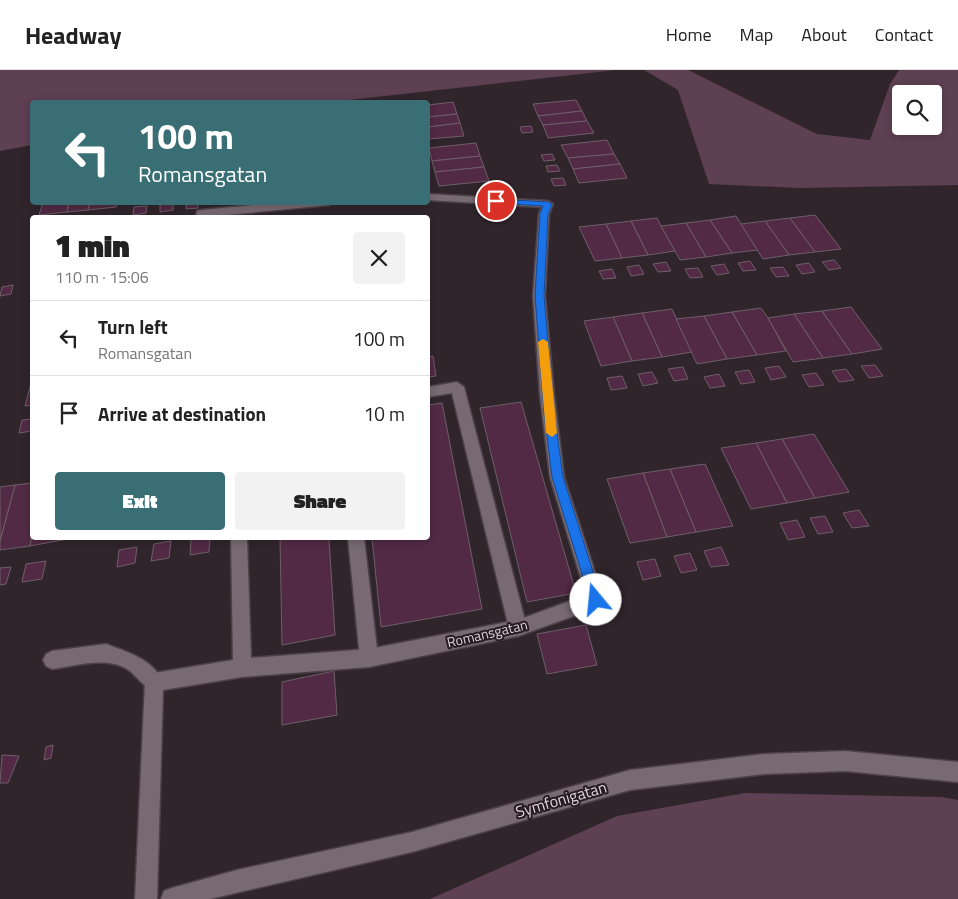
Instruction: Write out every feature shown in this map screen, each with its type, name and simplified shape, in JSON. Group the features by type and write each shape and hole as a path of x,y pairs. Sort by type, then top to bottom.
{"street":[{"name":"Romansgatan","path":"154,682 242,668 368,658 518,628 596,600 557,477 547,395 539,296 544,214 548,204 430,197"},
{"path":"201,215 201,212 291,205"},
{"path":"430,392 457,387 518,628"},
{"path":"239,540 242,668"},
{"path":"356,540 368,658"},
{"path":"52,660 106,653 134,662 154,682 146,899"},
{"name":"Symfonigatan","path":"172,899 237,882 412,842 630,780 765,764 844,761 958,772"}],"shaded area":[{"path":"0,70 616,70 349,100 30,100 30,145 0,151"},
{"path":"644,70 688,70 817,134 870,140 890,84 899,70 958,70 958,185 800,188 709,184 678,90"},
{"path":"745,793 941,797 958,800 958,899 430,899 617,816"}],"building":[{"path":"576,100 582,111 538,116 533,104"},
{"path":"453,102 457,114 430,117 430,105"},
{"path":"582,111 587,121 543,125 538,116"},
{"path":"457,114 460,123 430,127 430,117"},
{"path":"587,121 594,133 548,138 543,125"},
{"path":"460,123 464,136 430,139 430,127"},
{"path":"531,126 533,132 522,133 520,127"},
{"path":"607,140 614,154 568,158 561,145"},
{"path":"476,143 480,156 432,161 430,148"},
{"path":"552,154 555,160 544,161 541,155"},
{"path":"614,154 620,164 573,169 568,158"},
{"path":"480,156 484,167 435,172 432,161"},
{"path":"620,164 627,178 579,183 573,169"},
{"path":"557,165 560,171 548,172 546,166"},
{"path":"484,167 489,181 439,186 435,172"},
{"path":"563,178 566,185 554,186 551,179"},
{"path":"42,205 68,205 67,212 39,215"},
{"path":"68,205 89,205 88,210 67,212"},
{"path":"89,205 116,205 116,207 88,210"},
{"path":"160,205 173,205 173,210 160,212"},
{"path":"187,205 198,205 198,208 186,209"},
{"path":"147,206 146,213 133,215 134,207"},
{"path":"815,215 841,249 815,252 790,218"},
{"path":"736,216 758,250 732,253 710,220"},
{"path":"657,218 675,251 648,255 631,221"},
{"path":"790,218 815,252 789,255 765,221"},
{"path":"710,220 732,253 706,257 686,223"},
{"path":"631,221 648,255 622,258 606,224"},
{"path":"765,221 789,255 763,259 741,224"},
{"path":"686,223 706,257 680,260 661,226"},
{"path":"606,224 622,258 595,261 579,227"},
{"path":"834,260 841,268 829,270 822,262"},
{"path":"750,261 756,270 743,271 738,263"},
{"path":"666,262 671,271 658,272 653,264"},
{"path":"809,263 815,272 802,274 796,265"},
{"path":"724,264 729,273 717,275 711,266"},
{"path":"639,265 644,274 631,276 627,267"},
{"path":"783,267 789,276 776,277 770,268"},
{"path":"698,268 703,277 690,278 685,269"},
{"path":"612,269 616,278 603,279 599,271"},
{"path":"13,285 11,294 0,296 2,287"},
{"path":"851,307 882,349 852,354 822,311"},
{"path":"761,308 786,351 757,355 732,312"},
{"path":"672,309 692,352 662,357 642,313"},
{"path":"822,311 852,354 823,358 794,314"},
{"path":"732,312 757,355 727,359 704,316"},
{"path":"642,313 662,357 632,361 613,317"},
{"path":"794,314 823,358 793,362 768,318"},
{"path":"704,316 727,359 697,364 676,319"},
{"path":"613,317 632,361 601,366 584,321"},
{"path":"433,356 436,376 430,377 430,357"},
{"path":"875,365 883,376 869,378 861,366"},
{"path":"779,366 786,377 771,380 765,368"},
{"path":"683,367 688,379 674,381 668,369"},
{"path":"846,369 854,380 839,382 832,371"},
{"path":"749,370 755,382 741,384 735,372"},
{"path":"652,372 658,383 643,386 638,374"},
{"path":"816,373 824,385 809,387 802,375"},
{"path":"719,374 725,386 710,388 704,377"},
{"path":"622,376 627,388 611,390 607,378"},
{"path":"30,387 30,405 25,406"},
{"path":"521,402 576,593 527,602 480,408"},
{"path":"442,403 482,609 381,627 372,540 430,540 430,405"},
{"path":"30,419 30,431 19,433 22,420"},
{"path":"814,434 849,492 815,498 782,439"},
{"path":"782,439 815,498 787,503 756,443"},
{"path":"756,443 787,503 751,509 721,448"},
{"path":"705,464 733,526 696,532 670,469"},
{"path":"670,469 696,532 667,537 643,473"},
{"path":"643,473 667,537 630,543 607,479"},
{"path":"30,483 30,546 0,550 0,541 15,485"},
{"path":"15,485 0,541 0,487"},
{"path":"859,510 869,526 852,528 843,513"},
{"path":"825,516 833,532 818,534 810,518"},
{"path":"797,520 805,537 788,540 780,523"},
{"path":"31,540 62,540 30,546"},
{"path":"191,540 210,540 209,552 190,555"},
{"path":"280,540 329,540 335,635 282,645"},
{"path":"171,541 169,558 151,561 154,544"},
{"path":"137,547 135,563 117,567 119,550"},
{"path":"721,547 729,565 711,567 704,551"},
{"path":"690,553 697,570 681,573 674,556"},
{"path":"655,559 661,576 643,580 637,562"},
{"path":"46,561 42,579 22,582 26,564"},
{"path":"11,567 6,584 0,585 0,568"},
{"path":"586,625 597,665 547,674 537,634"},
{"path":"334,671 337,715 282,725 282,682"},
{"path":"53,745 51,758 44,760 46,747"},
{"path":"2,755 19,756 8,783 0,783"}],"slow traffic":[{"path":"543,342 552,433"}],"route":[{"path":"496,201 548,204 544,214 539,296 549,412 557,477 596,600"}]}
